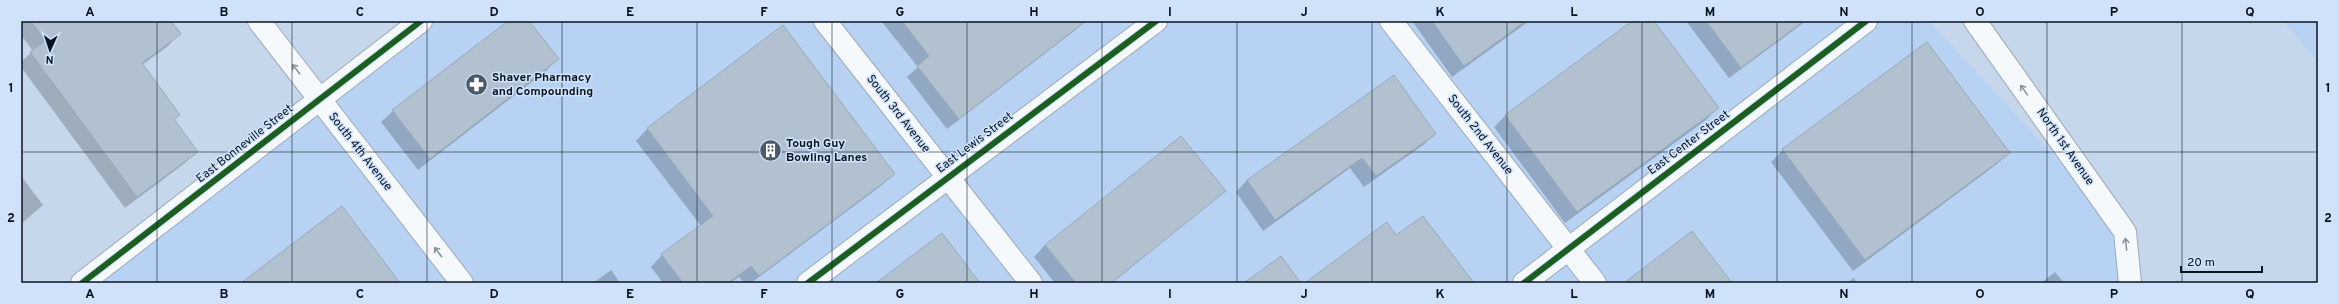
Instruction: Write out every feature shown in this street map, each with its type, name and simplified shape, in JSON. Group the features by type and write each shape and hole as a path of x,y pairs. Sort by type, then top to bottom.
{"street":[{"name":"South 4th Avenue","path":"259,21 462,283"},
{"name":"East Bonneville Street","path":"82,283 420,21"},
{"name":"South 3rd Avenue","path":"825,21 1031,283"},
{"name":"East Lewis Street","path":"808,283 1156,21"},
{"name":"South 2nd Avenue","path":"1391,21 1595,283"},
{"name":"East Center Street","path":"1524,283 1866,21"},
{"name":"North 1st Avenue","path":"1975,21 2125,232 2130,283"}],"shaded area":[{"path":"423,21 1929,21 2125,232 2130,283 82,283"},
{"path":"2283,21 2318,21 2318,63"}],"building":[{"path":"31,21 171,21 181,34 142,63 180,115 174,119 198,152 137,197 30,52 45,41"},
{"name":"Shaver Pharmacy and Compounding","path":"508,21 529,21 559,59 430,159 392,110"},
{"path":"902,21 1086,21 959,119 917,66 929,56"},
{"path":"1432,21 1526,21 1464,66"},
{"path":"1632,21 1654,21 1719,108 1577,212 1505,115"},
{"path":"1706,21 1804,21 1741,68"},
{"name":"Tough Guy Bowling Lanes","path":"783,25 895,174 759,276 751,266 728,283 683,283 661,254 713,216 647,128"},
{"path":"1927,42 2010,153 1865,260 1782,149"},
{"path":"1394,75 1436,134 1376,176 1362,158 1275,220 1247,180"},
{"path":"1181,136 1226,191 1111,283 1076,283 1045,245"},
{"path":"342,206 400,283 241,283"},
{"path":"1423,216 1474,283 1305,283 1387,222 1396,235"},
{"path":"1692,231 1732,283 1624,283"},
{"path":"942,233 980,283 876,283"},
{"path":"1281,256 1301,283 1244,283"}],"cycle path":[{"path":"82,283 421,21"},
{"path":"808,283 1156,21"},
{"path":"1524,283 1866,21"}],"place":[{"name":"Shaver Pharmacy and Compounding","path":"476,85"},
{"name":"Tough Guy Bowling Lanes","path":"771,151"}]}
